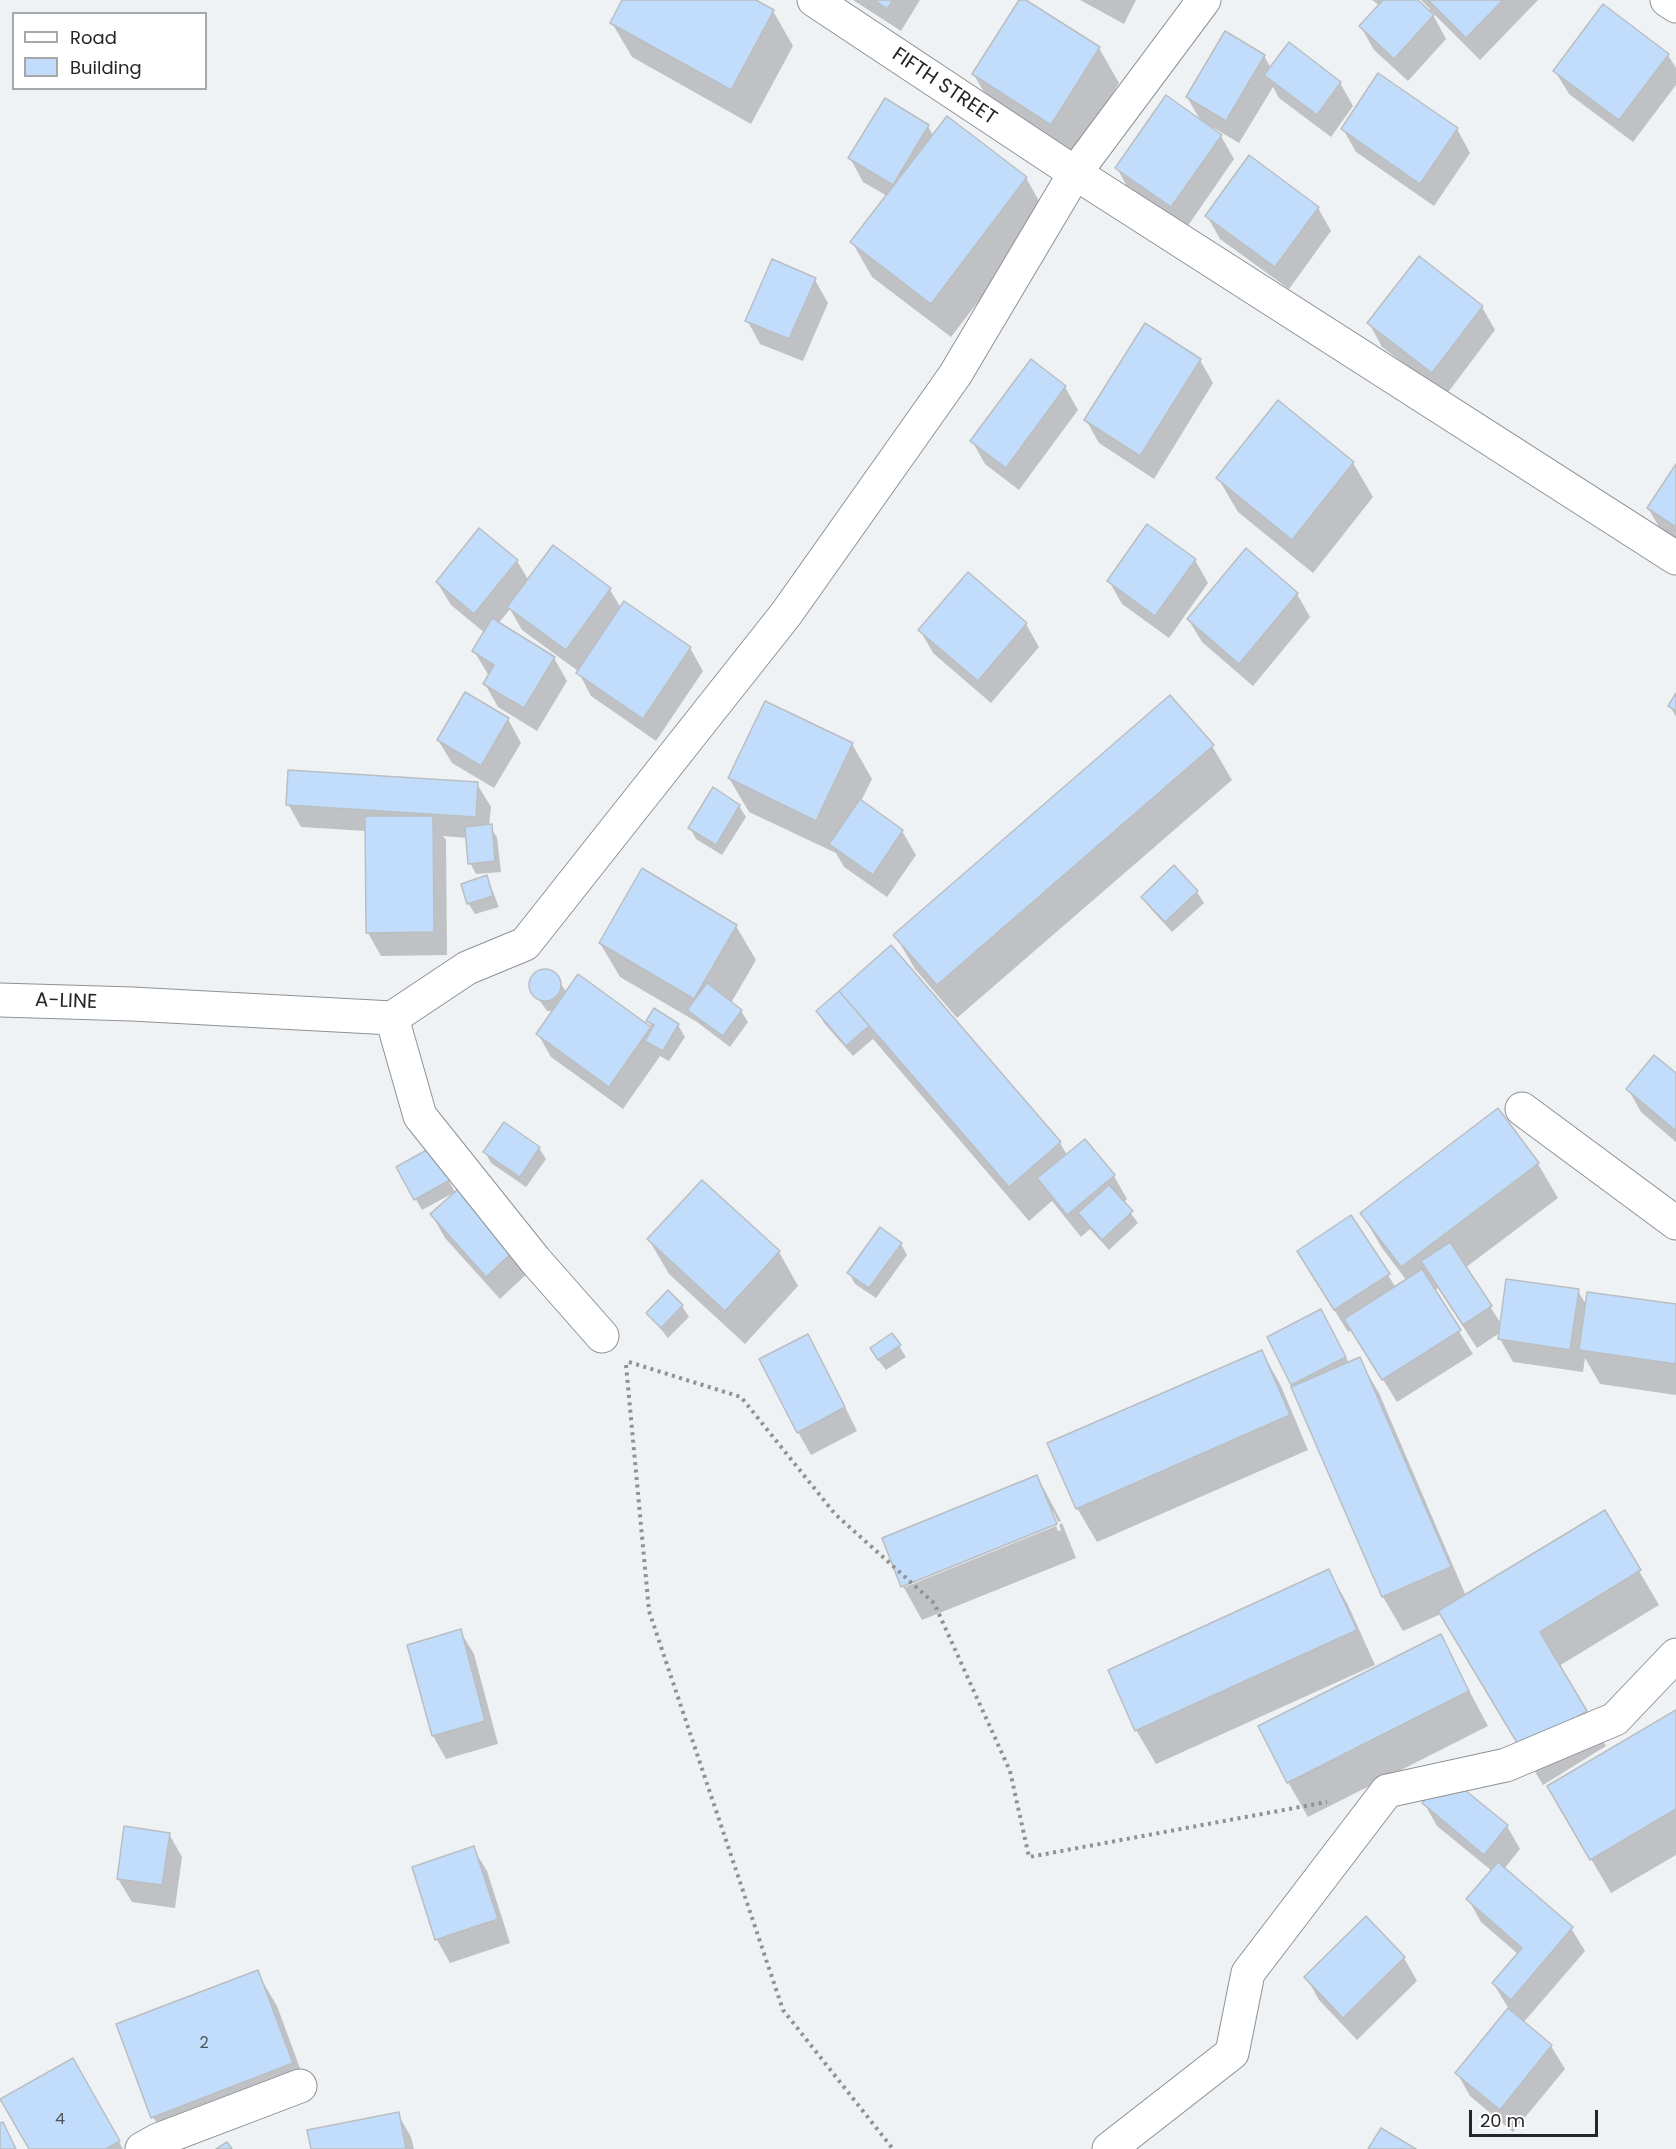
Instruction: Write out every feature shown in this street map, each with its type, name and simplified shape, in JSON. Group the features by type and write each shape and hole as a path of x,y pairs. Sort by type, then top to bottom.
{"street":[{"name":"FIFTH STREET","path":"814,0 1075,173 1676,558"},
{"path":"602,1336 535,1260 420,1116 392,1018 467,968 525,944 786,614 955,375 1075,173 1204,0"},
{"path":"1667,0 1676,6"},
{"name":"A-LINE","path":"0,1000 132,1004 392,1018"},
{"path":"1522,1109 1676,1223"},
{"path":"1109,2149 1232,2053 1248,1973 1387,1791 1506,1765 1615,1719 1676,1655"},
{"path":"142,2149 158,2140 300,2086"}],"path":[{"path":"893,2149 783,2010 649,1611 625,1361 741,1397 835,1514 934,1603 1010,1771 1029,1857 1329,1802"}],"building":[{"path":"622,0 756,0 774,10 731,90 610,23"},
{"path":"874,0 893,0 887,9"},
{"path":"1019,0 1026,0 1100,47 1051,125 972,74"},
{"path":"1383,0 1418,0 1434,15 1394,59 1359,26"},
{"path":"1428,0 1503,0 1466,38"},
{"path":"1603,4 1669,54 1619,120 1553,71"},
{"path":"1225,31 1265,55 1226,121 1186,97"},
{"path":"1289,42 1341,82 1317,115 1264,75"},
{"path":"1378,73 1458,128 1420,184 1341,129"},
{"path":"1166,95 1222,135 1171,207 1115,168"},
{"path":"885,98 929,125 893,185 848,158"},
{"path":"947,116 1027,177 931,304 850,242"},
{"path":"1249,155 1319,207 1275,267 1205,216"},
{"path":"1419,256 1483,306 1432,373 1367,323"},
{"path":"772,259 816,278 789,339 745,321"},
{"path":"1145,323 1201,359 1140,456 1084,420"},
{"path":"1031,359 1066,386 1006,468 970,441"},
{"path":"1278,400 1354,462 1292,540 1216,478"},
{"path":"1676,464 1676,527 1647,508"},
{"path":"1147,524 1196,559 1155,616 1107,581"},
{"path":"479,528 518,560 474,614 436,582"},
{"path":"553,545 611,588 566,650 507,607"},
{"path":"1246,548 1298,593 1239,664 1187,619"},
{"path":"968,572 1027,623 978,681 918,630"},
{"path":"624,601 691,647 643,719 576,673"},
{"path":"492,618 555,657 524,708 483,684 494,665 472,651"},
{"path":"465,692 509,718 481,766 437,740"},
{"path":"1676,693 1676,711 1668,706"},
{"path":"1170,695 1214,745 937,985 893,935"},
{"path":"765,701 853,743 816,821 728,778"},
{"path":"288,770 478,782 476,817 286,805"},
{"path":"713,787 740,805 716,845 688,828"},
{"path":"860,799 903,830 873,875 829,844"},
{"path":"365,816 433,816 434,932 366,933"},
{"path":"492,824 495,861 468,864 465,827"},
{"path":"1174,865 1198,891 1165,922 1141,897"},
{"path":"642,868 737,925 694,999 599,943"},
{"path":"487,875 493,896 467,904 461,884"},
{"path":"891,945 1061,1142 1009,1187 839,991"},
{"path":"545,969 556,974 561,985 556,996 545,1001 534,996 529,985 534,974"},
{"path":"578,974 651,1027 609,1087 536,1034"},
{"path":"707,983 742,1010 723,1036 687,1010"},
{"path":"839,991 869,1026 846,1046 816,1011"},
{"path":"654,1008 679,1024 663,1051 645,1041 654,1025 646,1021"},
{"path":"1654,1055 1676,1073 1676,1131 1626,1089"},
{"path":"1498,1108 1539,1163 1401,1267 1360,1213"},
{"path":"504,1122 540,1147 520,1177 483,1152"},
{"path":"1085,1139 1115,1175 1067,1215 1037,1178"},
{"path":"432,1147 450,1180 414,1200 396,1167"},
{"path":"702,1180 780,1251 725,1311 647,1239"},
{"path":"465,1183 520,1245 486,1277 430,1214"},
{"path":"1109,1185 1133,1211 1102,1240 1078,1213"},
{"path":"1351,1215 1390,1274 1334,1310 1297,1251"},
{"path":"880,1227 902,1243 869,1288 847,1273"},
{"path":"1450,1242 1492,1306 1463,1325 1421,1261"},
{"path":"1422,1269 1461,1330 1382,1380 1344,1319"},
{"path":"1506,1279 1579,1289 1570,1350 1498,1339"},
{"path":"668,1290 683,1305 661,1328 646,1313"},
{"path":"1587,1292 1676,1304 1676,1364 1579,1350"},
{"path":"1321,1309 1346,1357 1291,1385 1267,1337"},
{"path":"892,1333 901,1345 878,1360 870,1348"},
{"path":"808,1334 845,1407 797,1433 759,1359"},
{"path":"1262,1350 1290,1415 1076,1509 1047,1443"},
{"path":"1360,1357 1451,1567 1382,1597 1291,1387"},
{"path":"1037,1475 1057,1524 901,1587 882,1538"},
{"path":"1605,1510 1641,1570 1540,1632 1587,1711 1522,1751 1438,1611"},
{"path":"1329,1569 1357,1630 1135,1731 1108,1670"},
{"path":"461,1629 485,1721 432,1736 407,1645"},
{"path":"1441,1634 1469,1691 1287,1783 1258,1726"},
{"path":"1676,1710 1676,1809 1590,1860 1547,1786"},
{"path":"1445,1774 1508,1825 1484,1855 1422,1803"},
{"path":"124,1826 170,1833 162,1885 117,1879"},
{"path":"474,1846 498,1919 435,1940 412,1867"},
{"path":"1498,1862 1573,1927 1511,2000 1492,1983 1522,1948 1466,1899"},
{"path":"1366,1916 1405,1957 1343,2018 1304,1977"},
{"path":"258,1970 293,2063 151,2118 116,2024"},
{"path":"1508,2008 1552,2045 1500,2110 1455,2073"},
{"path":"73,2058 120,2141 106,2149 29,2149 0,2099"},
{"path":"399,2112 406,2149 311,2149 307,2130"},
{"path":"3,2122 16,2149 0,2149 0,2123"},
{"path":"1381,2128 1416,2149 1368,2149"},
{"path":"227,2142 232,2149 216,2149"}]}
